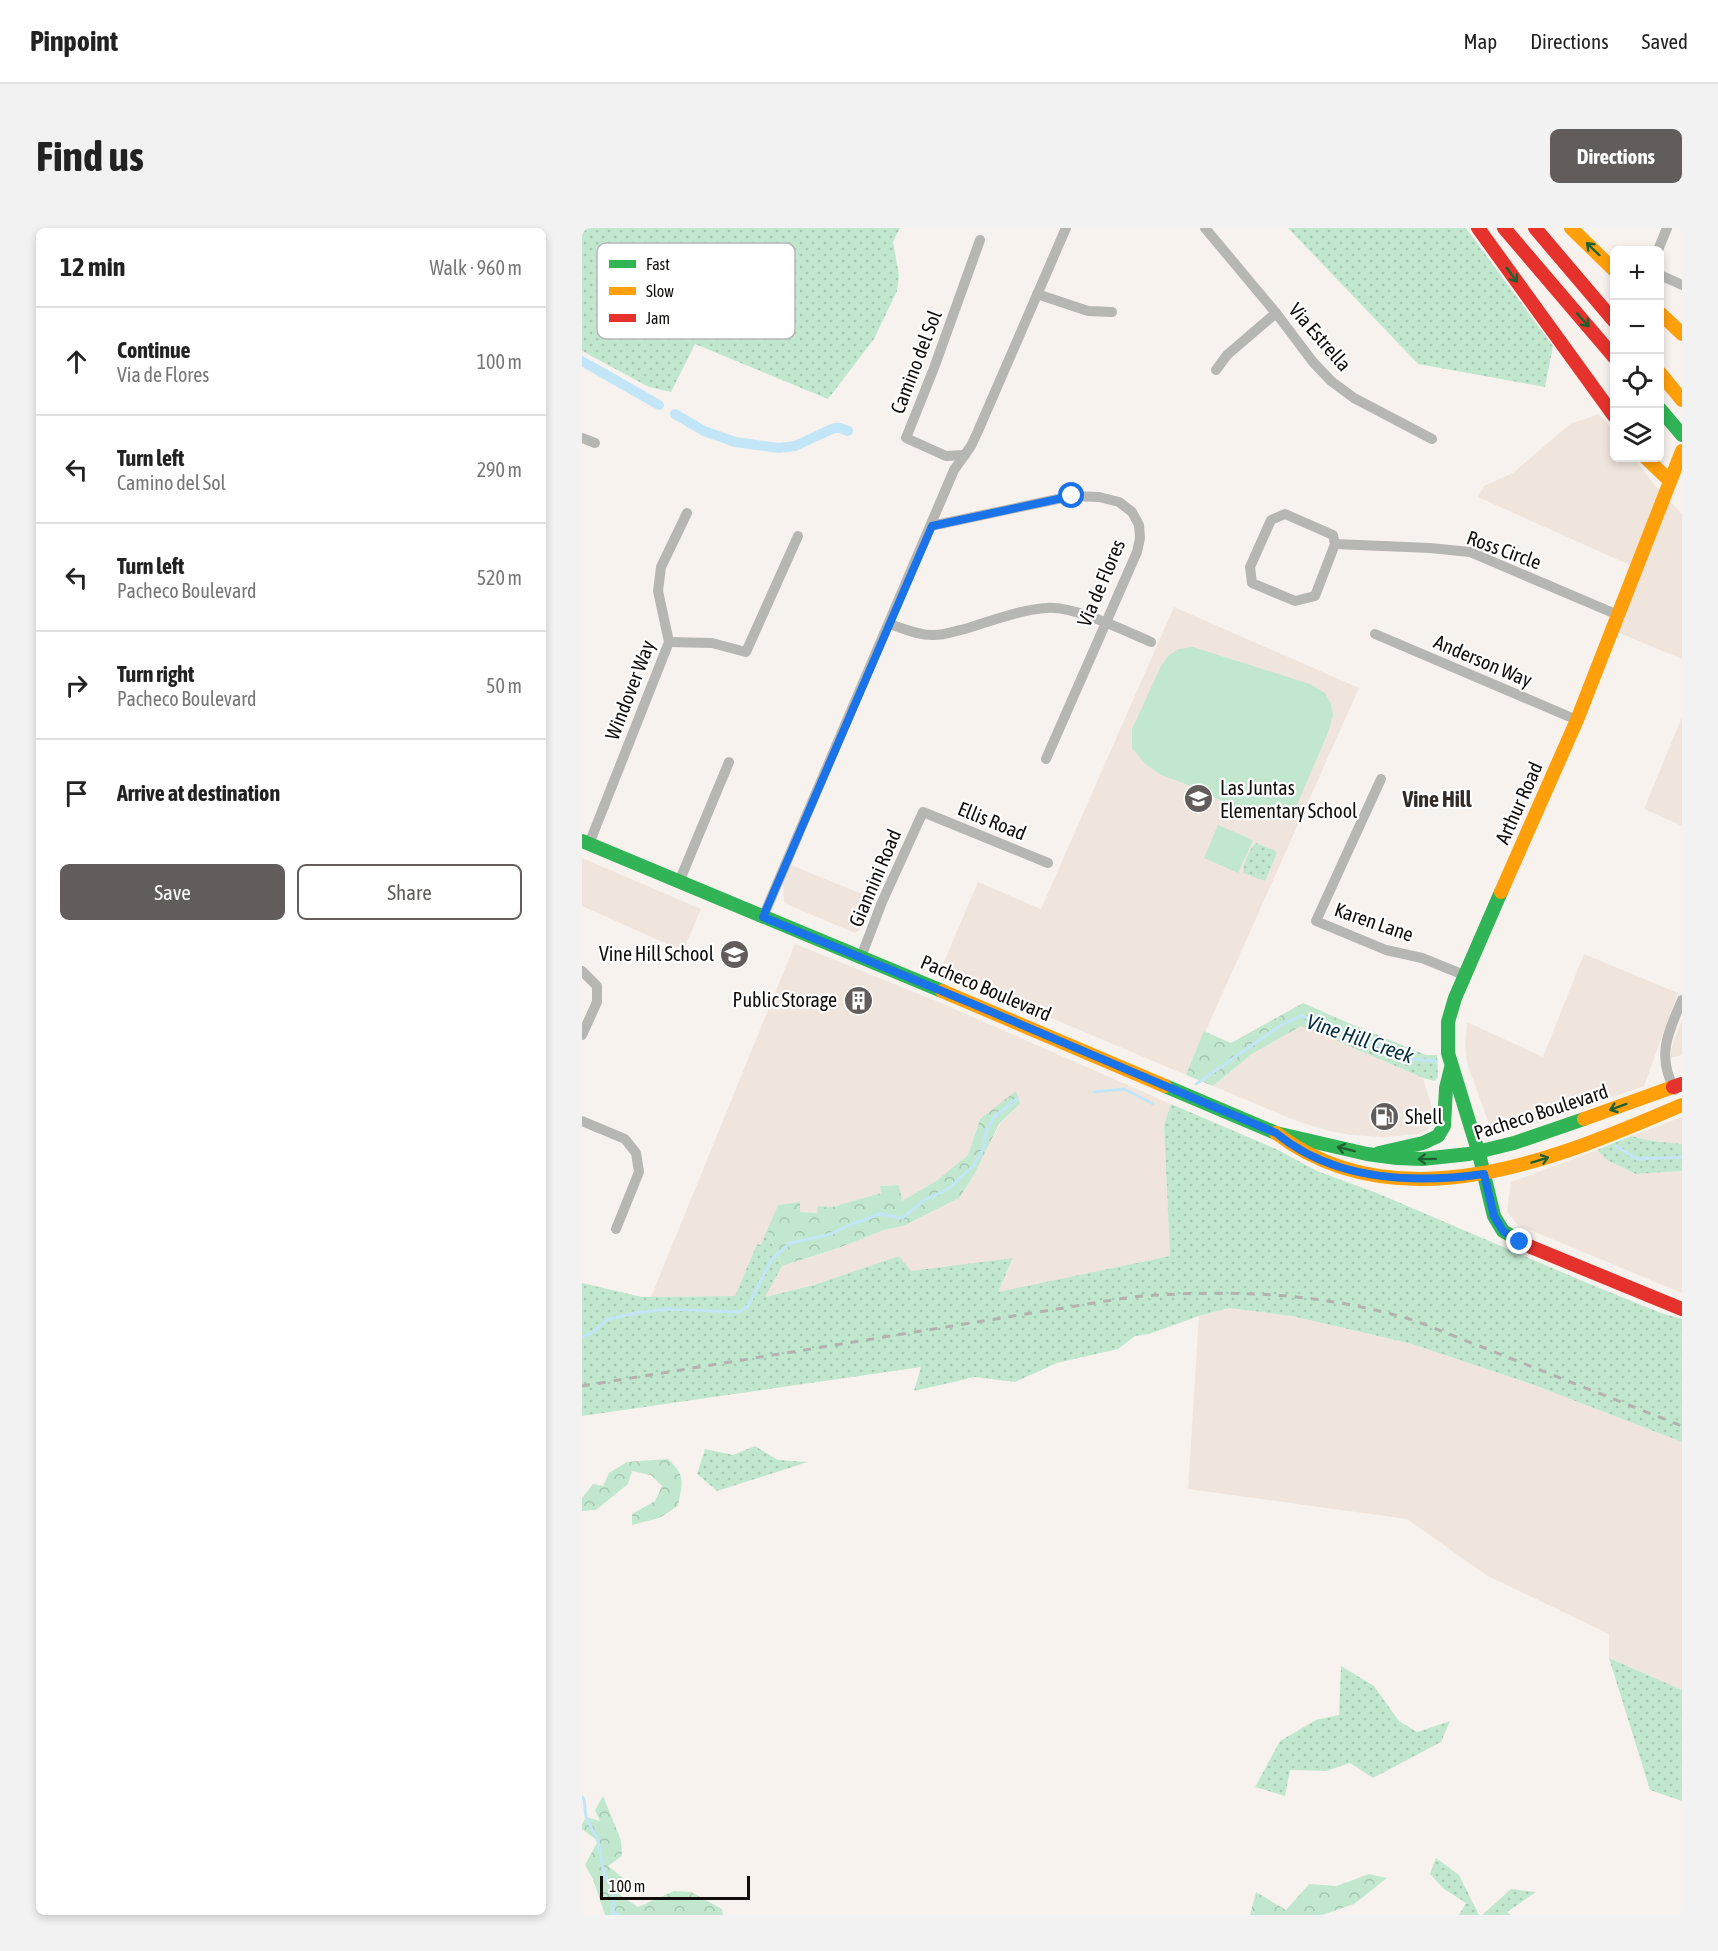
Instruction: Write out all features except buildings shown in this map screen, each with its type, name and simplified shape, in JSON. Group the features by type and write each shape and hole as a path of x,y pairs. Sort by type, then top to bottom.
{"main road":[{"path":"1478,228 1610,410"},
{"path":"1504,228 1611,354"},
{"path":"1535,228 1610,316"},
{"path":"1571,228 1610,266"},
{"path":"1664,318 1682,334"},
{"path":"1664,380 1682,400"},
{"path":"1664,415 1682,435"},
{"name":"Arthur Road","path":"1484,1174 1451,1068 1447,1045 1448,1022 1464,975 1576,720 1682,451"},
{"path":"1650,462 1670,481"},
{"name":"Pacheco Boulevard","path":"585,843 1276,1133 1299,1136 1354,1151 1394,1158 1426,1159 1479,1154 1561,1128 1678,1086"},
{"path":"1375,1154 1393,1148 1423,1143 1438,1136 1444,1126 1446,1088 1451,1068"},
{"name":"Pacheco Boulevard","path":"1276,1133 1292,1147 1320,1160 1357,1172 1397,1178 1462,1178 1509,1170 1581,1147 1682,1103"},
{"path":"1484,1174 1494,1216 1505,1232 1520,1242 1682,1309"}],"street":[{"path":"763,917 954,470 978,431 1066,228"},
{"name":"Via Estrella","path":"1205,228 1276,313 1313,362 1331,381 1354,398 1432,439"},
{"path":"1660,246 1667,228"},
{"name":"Camino del Sol","path":"965,455 946,456 906,438 980,240"},
{"path":"1664,277 1682,285"},
{"path":"1037,294 1088,311 1112,312"},
{"path":"1216,370 1227,355 1276,313"},
{"path":"582,438 595,443"},
{"name":"Via de Flores","path":"932,526 1072,496 1119,502 1131,512 1139,525 1140,538 1137,552 1046,759"},
{"name":"Windover Way","path":"585,843 669,642 658,591 661,567 687,513"},
{"path":"1285,514 1333,535 1335,544 1315,596 1295,601 1252,583 1250,567 1271,520 1285,514"},
{"path":"669,642 712,643 746,652 798,536"},
{"name":"Ross Circle","path":"1335,544 1470,552 1618,615"},
{"path":"889,624 933,636 1028,611 1048,608 1062,609 1105,622 1151,642"},
{"name":"Anderson Way","path":"1375,634 1576,720"},
{"path":"679,882 729,762"},
{"name":"Karen Lane","path":"1381,779 1316,921 1386,950 1422,958 1464,975"},
{"name":"Ellis Road","path":"923,812 1048,863"},
{"name":"Giannini Road","path":"861,957 882,902 923,812"},
{"path":"582,971 597,986 597,1002 582,1035"},
{"path":"1682,1000 1664,1047 1665,1060 1678,1086 1682,1103"},
{"path":"582,1121 626,1139 636,1153 639,1172 616,1229"}],"shaded area":[{"path":"1599,414 1610,426 1610,462 1637,462 1682,514 1682,659 1612,630 1636,568 1478,497 1484,486 1513,473 1570,424"},
{"name":"Las Juntas Elementary School","path":"1174,607 1359,688 1186,1075 940,971 978,882 1041,909"},
{"path":"1682,717 1682,826 1644,809"},
{"path":"582,858 701,909 683,951 582,906"},
{"path":"786,863 872,898 860,930 855,933 784,903 782,872"},
{"path":"795,944 934,1000 1171,1104 1164,1125 1170,1256 997,1293 1013,1259 814,1285 764,1297 782,1266 884,1230 903,1226 959,1198 974,1175 1000,1124 1020,1104 980,1119 968,1155 936,1181 901,1202 899,1185 894,1185 880,1186 882,1193 832,1207 818,1206 818,1213 800,1212 800,1202 778,1205 761,1246 757,1245 735,1296 651,1297"},
{"path":"1584,954 1678,993 1644,1086 1551,1119 1500,1134 1492,1132 1467,1063 1465,1045 1467,1022 1543,1057"},
{"path":"1682,1020 1682,1055 1670,1058 1673,1042"},
{"path":"1301,1025 1423,1078 1433,1111 1430,1127 1419,1134 1385,1137 1329,1131 1294,1120 1213,1086 1252,1054"},
{"path":"1682,1117 1682,1144 1631,1136"},
{"path":"1597,1150 1607,1160 1636,1174 1682,1171 1682,1293 1518,1225 1507,1212 1511,1182"},
{"path":"1229,1308 1292,1316 1412,1344 1534,1385 1682,1442 1682,1690 1609,1658 1609,1634 1486,1575 1407,1519 1188,1489 1199,1316"}],"green space":[{"path":"582,228 900,228 893,242 899,275 897,291 874,339 828,399 695,344 671,392 649,387 582,351"},
{"path":"1288,228 1466,228 1553,346 1545,387 1418,364"},
{"path":"1193,647 1310,684 1325,693 1331,704 1333,715 1329,730 1297,805 1286,817 1277,820 1261,819 1161,775 1145,764 1132,748 1132,729 1161,666 1169,655 1179,649"},
{"path":"1218,825 1253,840 1238,873 1204,858"},
{"path":"1256,843 1277,853 1265,881 1243,873 1247,857"},
{"path":"1303,1003 1344,1021 1342,1043 1301,1026 1252,1054 1213,1086 1186,1075 1204,1031 1231,1043"},
{"path":"1344,1021 1426,1055 1437,1055 1438,1077 1435,1081 1423,1078 1342,1043"},
{"path":"1016,1091 1020,1104 999,1124 974,1175 959,1198 903,1226 884,1230 782,1266 767,1230 778,1205 800,1202 800,1212 817,1213 818,1206 832,1207 881,1193 880,1186 899,1185 902,1201 936,1181 968,1155 980,1119"},
{"path":"1171,1104 1276,1149 1317,1171 1377,1193 1661,1313 1682,1319 1682,1442 1534,1385 1412,1344 1292,1316 1229,1308 1149,1334 1135,1336 1118,1349 1057,1363 1015,1382 975,1377 914,1391 921,1367 582,1416 582,1283 642,1297 735,1296 757,1244 761,1245 767,1230 782,1266 765,1297 814,1285 899,1256 911,1271 1013,1258 998,1292 1170,1256 1164,1125"},
{"path":"1631,1136 1682,1144 1682,1171 1636,1174 1607,1160 1597,1150"},
{"path":"755,1446 778,1460 808,1462 717,1491 697,1474 705,1449 733,1455"},
{"path":"668,1459 681,1476 681,1491 678,1506 659,1518 632,1525 632,1514 655,1501 662,1486 651,1475 632,1471 628,1484 596,1510 582,1511 582,1498 593,1484 603,1486 609,1473 627,1462"},
{"path":"1609,1658 1682,1690 1682,1801 1650,1790"},
{"path":"1341,1666 1374,1686 1399,1721 1417,1732 1450,1721 1441,1742 1373,1778 1350,1763 1326,1771 1290,1770 1285,1796 1255,1787 1280,1741 1316,1720 1339,1715"},
{"path":"603,1796 621,1840 622,1856 608,1866 623,1878 614,1891 638,1907 674,1891 691,1892 722,1909 723,1915 605,1915 593,1879 585,1865 598,1841 582,1829 586,1817 600,1821 595,1810"},
{"path":"1436,1858 1459,1875 1479,1915 1459,1915 1466,1903 1444,1889 1430,1874"},
{"path":"1369,1874 1387,1878 1354,1904 1322,1915 1250,1915 1256,1892 1286,1910 1309,1884 1337,1886"},
{"path":"1511,1889 1536,1892 1507,1912 1511,1915 1482,1915"}],"waterway":[{"path":"582,361 659,405"},
{"path":"675,414 704,431 735,442 779,448 795,446 834,428 848,431"},
{"name":"Vine Hill Creek","path":"1196,1084 1281,1025 1301,1016 1323,1022 1410,1059 1436,1061"},
{"name":"Vine Hill Creek","path":"1094,1092 1124,1089 1153,1104"},
{"path":"582,1337 595,1331 606,1320 635,1313 668,1309 739,1312 748,1306 771,1260 790,1243 828,1235 880,1214 902,1218 925,1200 948,1189 974,1165 984,1148 986,1131 994,1117 1017,1099"},
{"name":"Vine Hill Creek","path":"1616,1146 1637,1159 1682,1157"},
{"name":"Vine Hill Creek","path":"582,1797 586,1817 598,1841 604,1874 613,1890 613,1914 618,1915"}],"railway":[{"path":"582,1386 1131,1297 1240,1293 1345,1304 1416,1321 1682,1426"}],"traffic: fast":[{"path":"1664,414 1682,435"},
{"path":"582,841 942,991"},
{"path":"1501,892 1455,998 1448,1022 1448,1053 1479,1154 1494,1216 1503,1231 1531,1247"},
{"path":"1379,1153 1423,1143 1438,1136 1444,1126 1446,1088 1451,1068"},
{"path":"1165,1086 1276,1133 1367,1154 1397,1158 1422,1159 1469,1154 1514,1143 1584,1119"}],"traffic: slow":[{"path":"1571,228 1610,266"},
{"path":"1664,317 1682,334"},
{"path":"1664,378 1682,400"},
{"path":"1501,892 1577,720 1682,451"},
{"path":"1650,462 1670,481"},
{"path":"942,991 1165,1086"},
{"path":"1584,1119 1673,1087"},
{"path":"1276,1133 1323,1161 1374,1175 1426,1179 1479,1174 1532,1162 1584,1145 1682,1105"}],"traffic: jam":[{"path":"1478,228 1610,410"},
{"path":"1504,228 1611,354"},
{"path":"1535,228 1610,316"},
{"path":"1673,1087 1682,1084"},
{"path":"1531,1247 1682,1309"}],"place":[{"name":"Las Juntas Elementary School","path":"1199,799"},
{"name":"Vine Hill School","path":"735,954"},
{"name":"Public Storage","path":"858,1000"},
{"name":"Shell","path":"1384,1117"}],"district":[{"name":"Vine Hill","path":"1437,799"}],"route":[{"path":"1072,496 932,526 763,917 1276,1133 1292,1147 1329,1164 1357,1172 1397,1178 1462,1178 1484,1174 1494,1216 1503,1231 1520,1242"}]}
